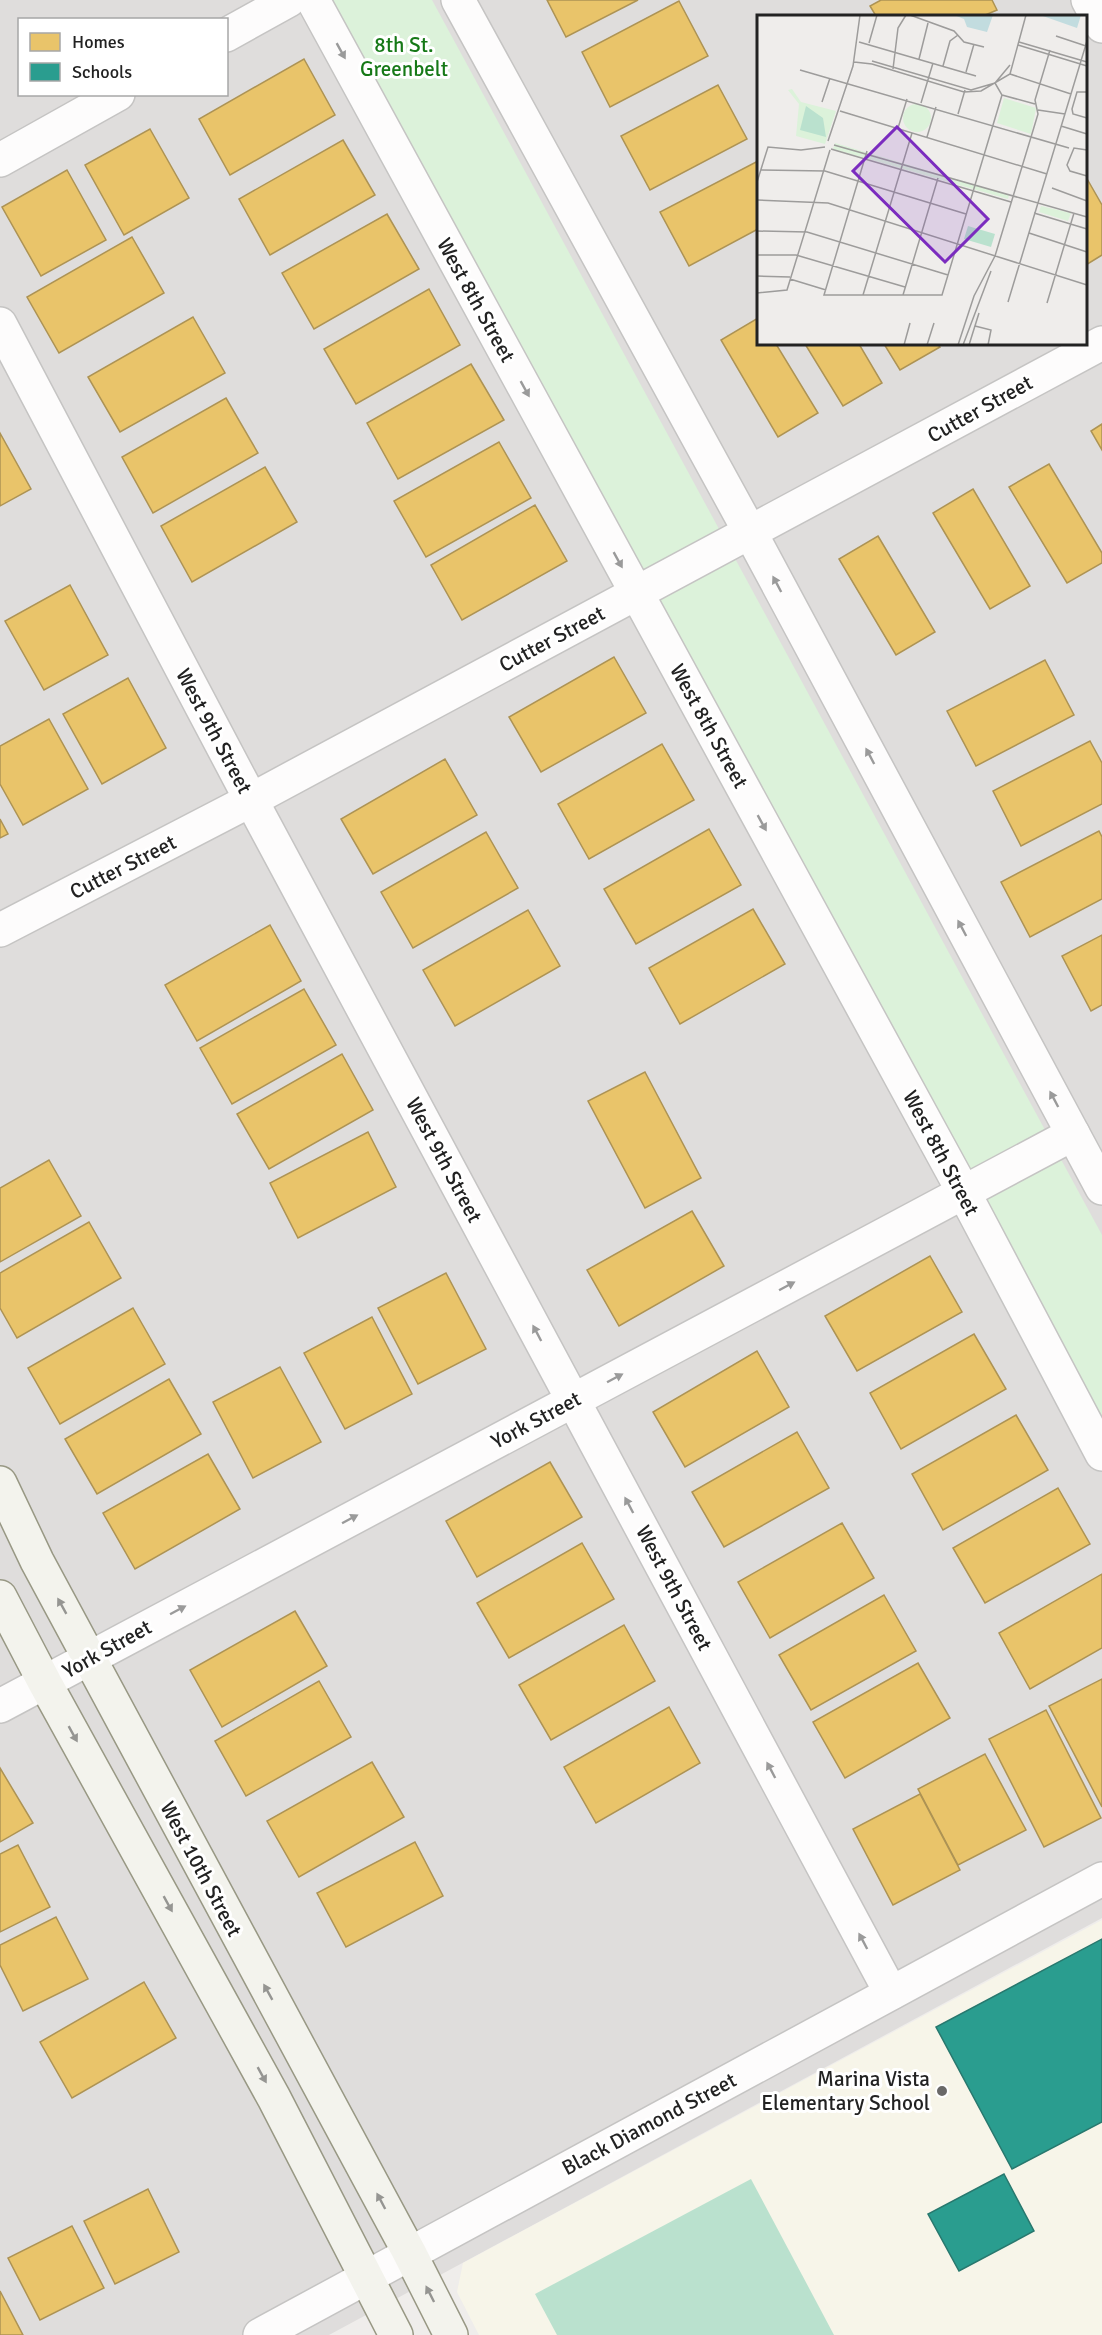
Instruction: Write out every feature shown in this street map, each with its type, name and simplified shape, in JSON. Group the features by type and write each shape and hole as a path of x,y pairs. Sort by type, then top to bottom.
{"main road":[{"name":"West 10th Street","path":"0,1483 37,1561 409,2252 451,2335"},
{"path":"0,1597 274,2098 396,2335"}],"street":[{"path":"228,34 290,0"},
{"name":"West 8th Street","path":"313,0 963,1191 1102,1454"},
{"path":"458,0 751,534 1102,1188"},
{"path":"1088,0 1102,26"},
{"path":"0,160 114,96"},
{"name":"West 9th Street","path":"0,324 251,800 891,1993"},
{"name":"Cutter Street","path":"0,930 251,800 751,534 1102,342"},
{"name":"York Street","path":"0,1706 1072,1134"},
{"name":"Black Diamond Street","path":"260,2335 366,2275 1102,1879"}],"shaded area":[{"path":"0,0 1102,0 1102,1918 329,2335 0,2335"},
{"name":"Marina Vista Elementary School","path":"1102,1920 1102,2335 479,2335 457,2292 463,2263"}],"green space":[{"name":"8th St. Greenbelt","path":"313,0 432,0 1102,1235 1102,1432"},
{"path":"751,2179 834,2335 557,2335 535,2294"}],"building: Homes":[{"path":"547,0 638,0 566,37"},
{"path":"881,0 992,0 997,10 985,15 875,15 870,6"},
{"path":"679,1 708,56 610,107 582,52"},
{"path":"304,59 335,115 230,175 199,119"},
{"path":"718,85 747,139 650,190 621,136"},
{"path":"150,129 189,198 124,235 85,165"},
{"path":"343,140 375,195 270,255 239,199"},
{"path":"757,162 757,230 689,266 660,212"},
{"path":"67,170 106,240 41,276 2,207"},
{"path":"1087,179 1102,205 1102,255 1087,264"},
{"path":"387,214 419,269 314,329 282,273"},
{"path":"132,237 164,293 59,353 27,297"},
{"path":"429,289 460,345 356,404 324,349"},
{"path":"193,317 225,373 120,432 88,377"},
{"path":"757,319 757,345 777,345 818,413 778,437 721,340"},
{"path":"806,345 860,345 882,383 843,406"},
{"path":"885,345 938,345 940,347 900,370"},
{"path":"471,364 504,420 398,479 367,423"},
{"path":"226,398 258,453 153,513 122,457"},
{"path":"1102,424 1102,450 1091,431"},
{"path":"0,433 31,489 0,506"},
{"path":"499,442 531,498 426,557 394,501"},
{"path":"1049,464 1102,553 1102,563 1067,583 1009,487"},
{"path":"265,467 297,522 192,582 161,526"},
{"path":"973,489 1030,586 990,609 933,513"},
{"path":"535,505 567,561 462,620 431,565"},
{"path":"878,536 935,632 896,655 839,559"},
{"path":"70,585 108,655 44,690 5,621"},
{"path":"614,657 646,713 541,772 509,717"},
{"path":"1045,660 1074,715 976,766 947,711"},
{"path":"128,678 166,748 102,784 63,714"},
{"path":"49,719 88,789 23,825 0,784 0,746"},
{"path":"1090,741 1102,763 1102,804 1021,846 993,791"},
{"path":"662,744 694,800 589,859 558,804"},
{"path":"445,759 477,815 373,874 341,819"},
{"path":"0,819 8,834 0,838"},
{"path":"709,829 741,885 636,944 604,889"},
{"path":"1099,831 1102,837 1102,899 1030,937 1001,882"},
{"path":"486,832 518,888 413,948 381,892"},
{"path":"753,909 785,964 680,1024 649,968"},
{"path":"528,910 560,966 455,1026 423,970"},
{"path":"270,925 301,981 197,1041 165,985"},
{"path":"1102,935 1102,1005 1091,1011 1062,956"},
{"path":"304,989 336,1045 232,1104 200,1048"},
{"path":"342,1054 373,1110 269,1169 237,1114"},
{"path":"645,1072 701,1178 645,1208 588,1101"},
{"path":"368,1132 396,1187 298,1238 270,1183"},
{"path":"49,1160 81,1216 0,1262 0,1188"},
{"path":"692,1211 724,1266 619,1326 587,1270"},
{"path":"89,1222 121,1278 17,1338 0,1308 0,1273"},
{"path":"930,1256 962,1312 857,1371 825,1316"},
{"path":"446,1273 486,1349 418,1384 378,1308"},
{"path":"133,1308 165,1364 60,1424 28,1368"},
{"path":"372,1317 412,1394 345,1429 304,1353"},
{"path":"974,1334 1006,1389 901,1449 870,1393"},
{"path":"757,1351 789,1407 685,1467 653,1412"},
{"path":"280,1367 321,1442 253,1478 213,1402"},
{"path":"169,1379 201,1434 97,1494 65,1439"},
{"path":"1016,1415 1048,1470 943,1530 912,1474"},
{"path":"797,1432 829,1488 724,1547 692,1492"},
{"path":"208,1454 240,1509 135,1569 103,1513"},
{"path":"550,1462 582,1517 477,1577 446,1521"},
{"path":"1058,1488 1090,1544 985,1603 953,1548"},
{"path":"842,1523 874,1578 770,1638 738,1582"},
{"path":"582,1543 614,1599 509,1658 477,1603"},
{"path":"1102,1574 1102,1648 1030,1689 999,1633"},
{"path":"884,1595 916,1651 811,1710 779,1655"},
{"path":"295,1611 327,1666 222,1727 190,1670"},
{"path":"624,1625 655,1681 551,1740 519,1685"},
{"path":"918,1663 950,1718 845,1778 813,1722"},
{"path":"1102,1679 1102,1807 1049,1706"},
{"path":"319,1681 351,1737 246,1796 215,1741"},
{"path":"669,1707 700,1763 596,1823 564,1767"},
{"path":"1046,1710 1101,1818 1044,1847 989,1739"},
{"path":"985,1754 1026,1830 958,1865 918,1789"},
{"path":"372,1762 404,1817 299,1877 267,1821"},
{"path":"0,1768 33,1823 0,1842"},
{"path":"920,1794 960,1870 893,1905 853,1829"},
{"path":"415,1842 443,1896 346,1947 317,1893"},
{"path":"18,1845 50,1907 0,1932 0,1854"},
{"path":"56,1917 88,1979 23,2011 0,1965 0,1945"},
{"path":"144,1982 176,2038 72,2098 40,2042"},
{"path":"148,2189 179,2252 115,2284 84,2221"},
{"path":"72,2226 104,2288 40,2320 8,2258"},
{"path":"0,2291 23,2335 0,2335"}],"building: Schools":[{"path":"1102,1939 1102,2122 1012,2169 936,2027"},
{"path":"1004,2174 1034,2231 959,2271 928,2214"}],"place":[{"name":"Marina Vista Elementary School","path":"942,2091"}]}
